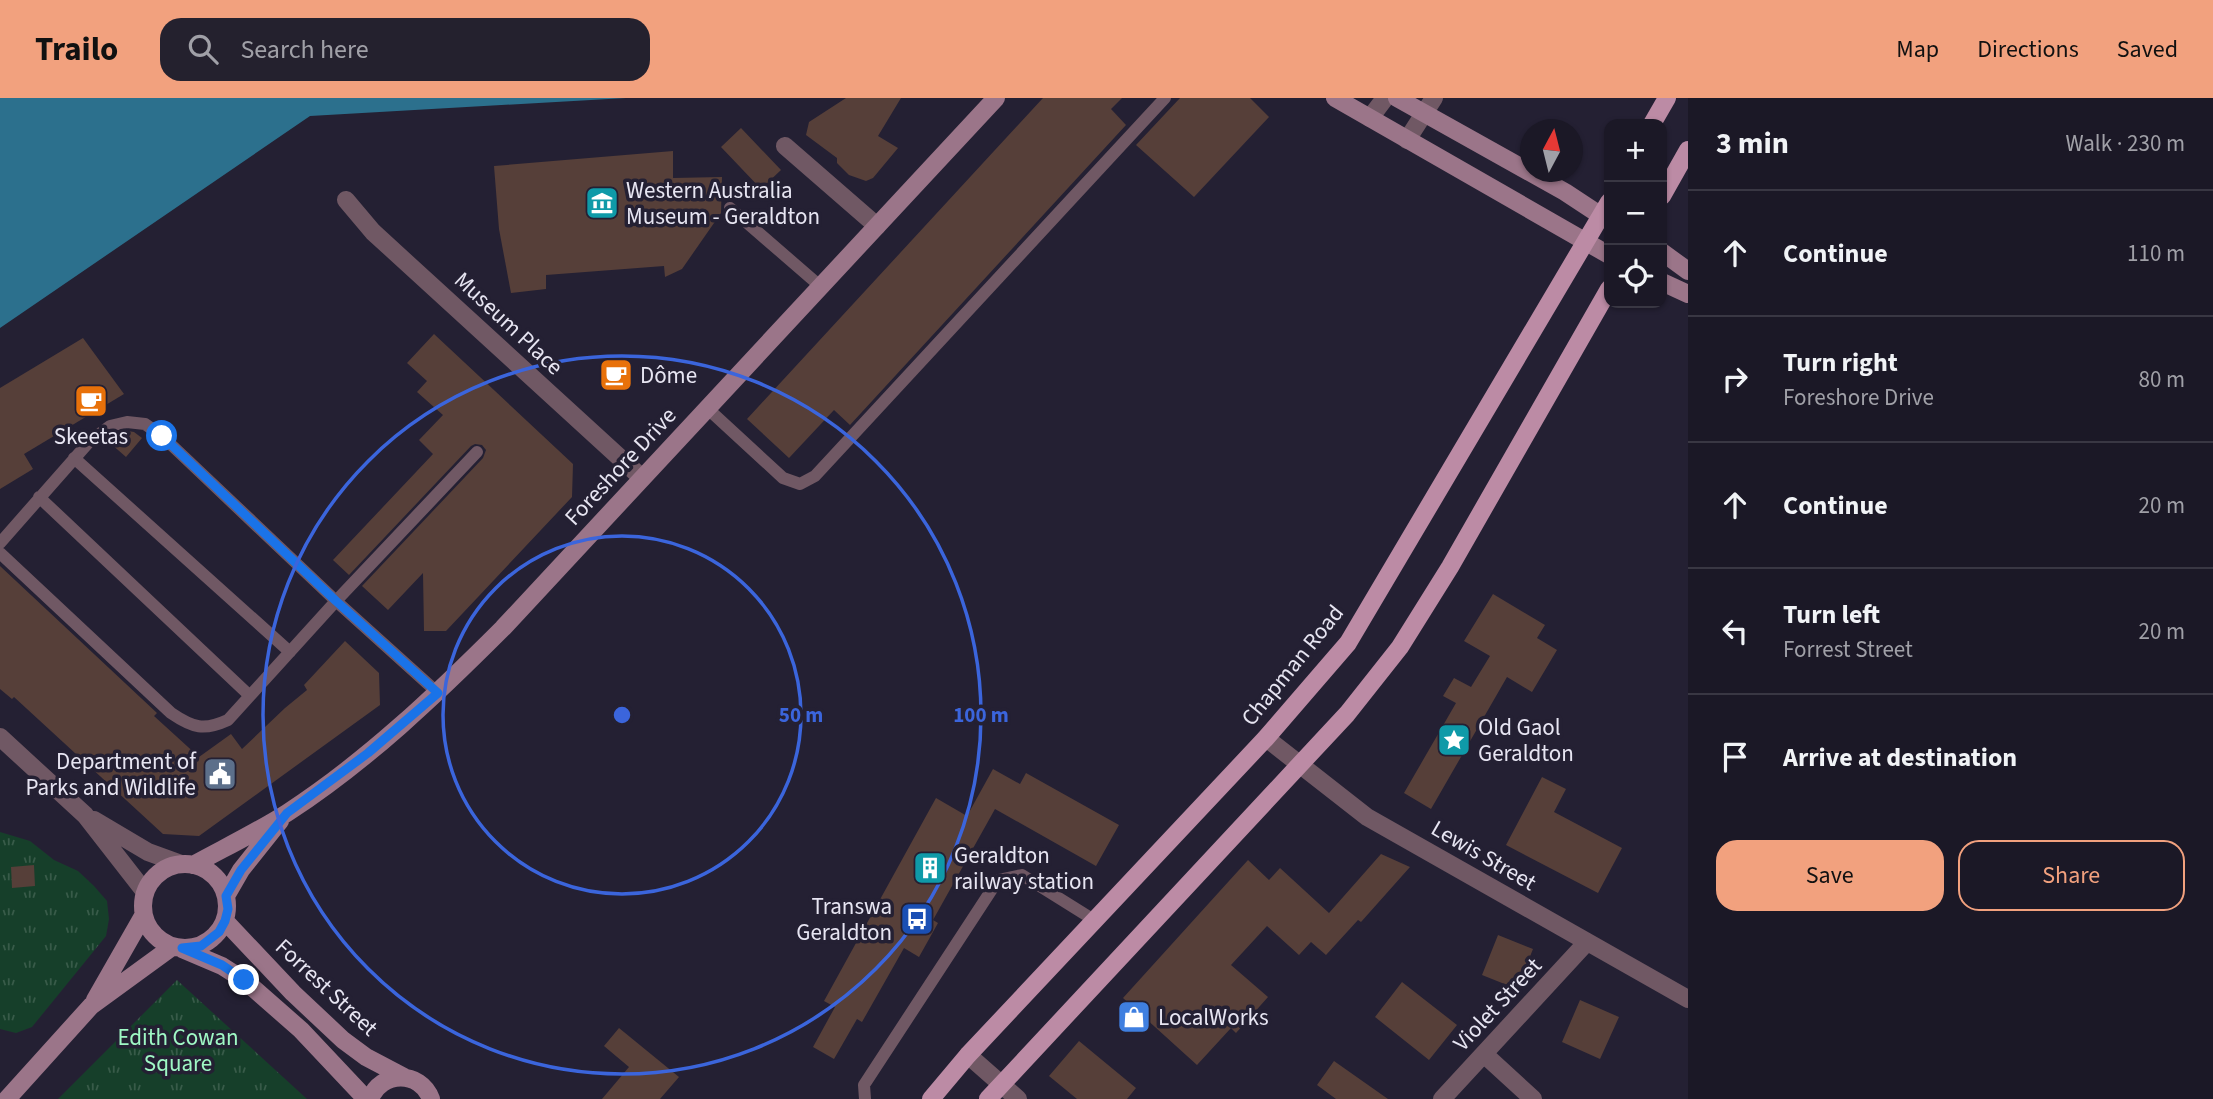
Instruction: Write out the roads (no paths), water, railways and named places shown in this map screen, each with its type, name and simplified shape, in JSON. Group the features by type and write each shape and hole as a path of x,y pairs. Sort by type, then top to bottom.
{"main road":[{"path":"1655,119 1667,98"},
{"path":"1667,187 1688,150"},
{"name":"Chapman Road","path":"931,1099 968,1055 1266,738 1348,643 1586,243 1604,217"},
{"path":"988,1099 1347,714 1400,647 1450,567 1604,298"}],"street":[{"name":"Foreshore Drive","path":"187,864 287,813 368,753 438,693 503,628 996,98"},
{"path":"1335,98 1604,252"},
{"path":"1370,118 1385,98"},
{"path":"1397,98 1429,106 1565,192 1604,212"},
{"path":"1407,140 1429,106"},
{"path":"785,146 877,226"},
{"name":"Museum Place","path":"346,200 373,232 642,478"},
{"path":"1667,256 1688,271"},
{"path":"1667,284 1688,294"},
{"path":"0,737 85,815 145,892"},
{"name":"Lewis Street","path":"1266,738 1367,817 1688,999"},
{"name":"Foreshore Drive","path":"226,896 241,870 287,813"},
{"path":"85,815 148,852 204,868 222,885 228,909 219,932 209,941 201,946 177,948 91,1006"},
{"path":"187,864 170,867 159,873 145,892 142,904 144,916 148,928 156,937 222,965 244,980 301,1030 368,1099 384,1081 404,1077"},
{"path":"7,1099 91,1006 144,916"},
{"name":"Forrest Street","path":"225,921 293,993 344,1040 366,1057 422,1085 431,1099"},
{"name":"Violet Street","path":"1442,1099 1587,942"},
{"path":"968,1055 1018,1099"},
{"path":"1485,1055 1533,1099"}],"lane":[{"path":"707,408 783,478 800,484 816,476 1165,98"},
{"path":"730,208 820,286"},
{"path":"0,543 89,442 110,426 127,422 145,424 162,436 336,601 438,693"},
{"path":"0,552 171,713 185,723 200,727 214,726 228,720 477,452"},
{"path":"74,458 290,652"},
{"path":"39,497 249,695"},
{"path":"865,1099 864,1085 998,880 1022,875 1094,920"}],"water":[{"path":"0,98 626,98 310,116 0,328"}],"place":[{"name":"Western Australia Museum - Geraldton","path":"602,203"},
{"name":"Dôme","path":"616,375"},
{"name":"Skeetas","path":"91,401"},
{"name":"Old Gaol Geraldton","path":"1454,740"},
{"name":"Department of Parks and Wildlife","path":"220,774"},
{"name":"Geraldton railway station","path":"930,868"},
{"name":"Transwa Geraldton","path":"917,919"},
{"name":"LocalWorks","path":"1134,1017"}],"park label":[{"name":"Edith Cowan Square","path":"178,1050"}]}
